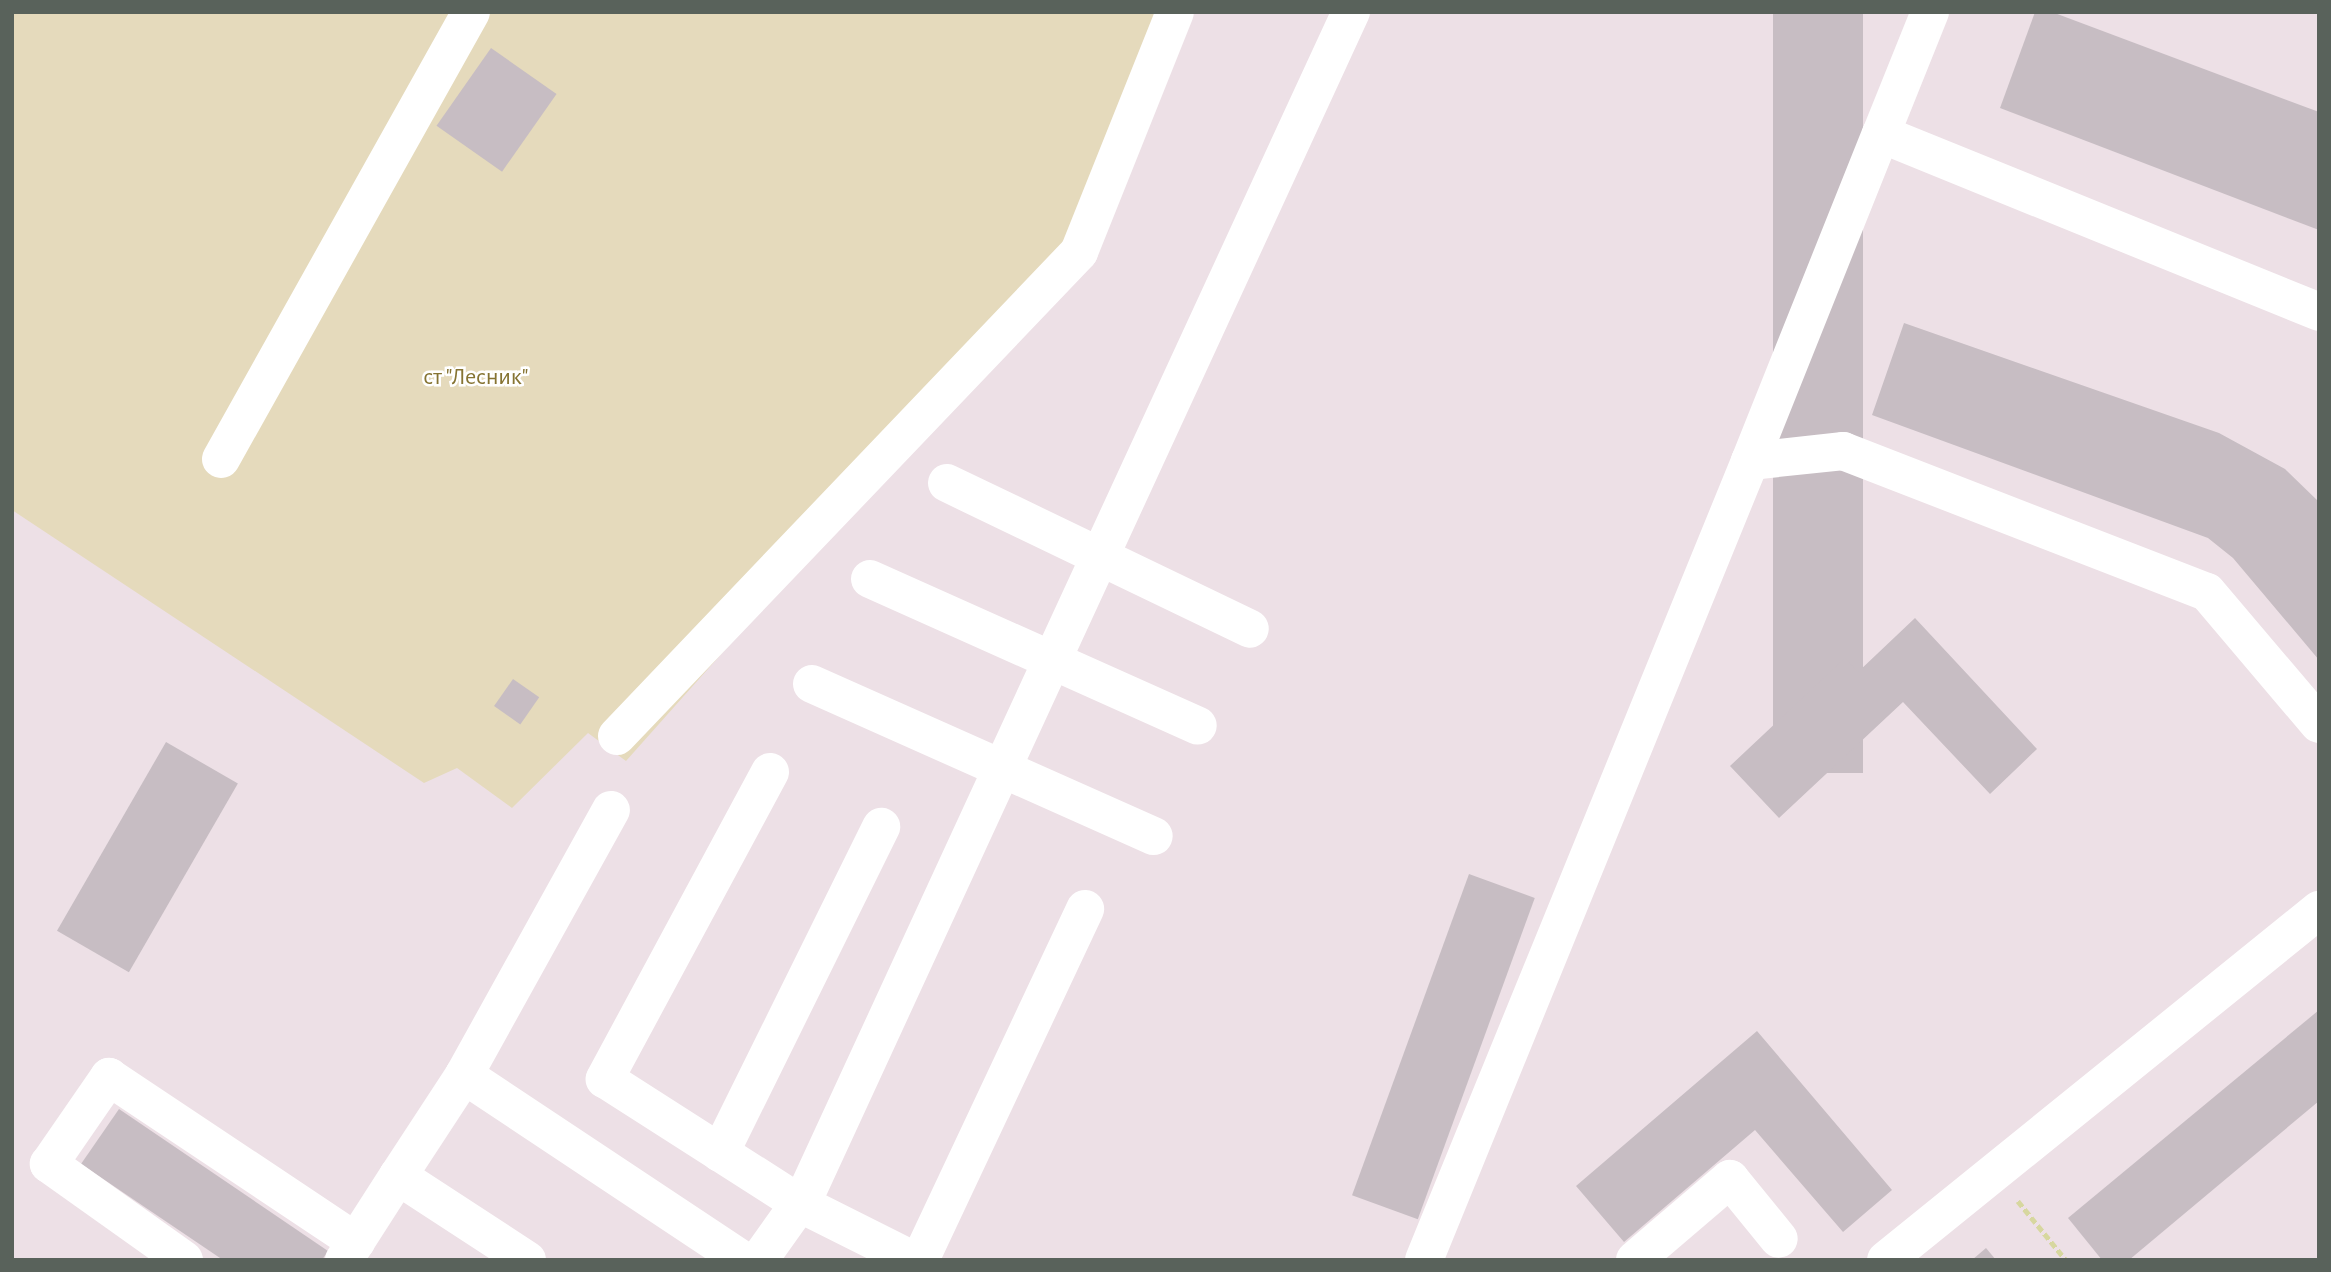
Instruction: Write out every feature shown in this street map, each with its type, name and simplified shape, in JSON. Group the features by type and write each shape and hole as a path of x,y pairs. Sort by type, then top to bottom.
{"lane":[{"path":"221,459 471,12"},
{"path":"617,736 1079,252 1175,12"},
{"path":"759,1260 799,1203 1002,770 1351,12"},
{"path":"1424,1260 1930,12"},
{"path":"1881,134 2319,312"},
{"path":"1750,461 1843,452 2207,592 2319,724"},
{"path":"947,483 1250,629"},
{"path":"870,579 1198,726"},
{"path":"812,684 1154,836"},
{"path":"770,772 605,1079 799,1203 913,1260"},
{"path":"184,1260 49,1164 109,1077 350,1251 464,1075 611,810"},
{"path":"720,1153 881,827"},
{"path":"920,1260 1085,909"},
{"path":"1886,1260 2319,910"},
{"path":"464,1075 741,1260"},
{"path":"398,1176 527,1260"},
{"path":"1635,1260 1730,1179 1779,1239"}],"path":[{"path":"1994,1172 2067,1260"}],"green space":[{"name":"ст \"Лесник\"","path":"12,12 1187,12 1079,252 626,761 588,733 512,808 457,768 424,783 12,510"}],"building":[{"path":"1773,12 1863,12 1863,773 1773,773"},
{"path":"2035,12 2052,12 2319,112 2319,230 2000,108"},
{"path":"491,48 557,94 502,172 437,126"},
{"path":"1904,323 2219,433 2285,469 2319,502 2319,660 2233,558 2208,538 1872,415"},
{"path":"1915,618 2037,749 1990,794 1903,702 1779,818 1730,766 1845,658 1858,672"},
{"path":"513,679 539,697 520,724 494,706"},
{"path":"166,742 238,784 129,972 57,931"},
{"path":"1469,874 1535,898 1418,1219 1352,1195"},
{"path":"2319,1010 2319,1101 2129,1260 2102,1260 2068,1218"},
{"path":"1757,1031 1892,1190 1843,1232 1755,1130 1624,1242 1576,1186"},
{"path":"119,1109 328,1251 322,1260 223,1260 81,1164"},
{"path":"1986,1248 1996,1260 1972,1260"}]}
